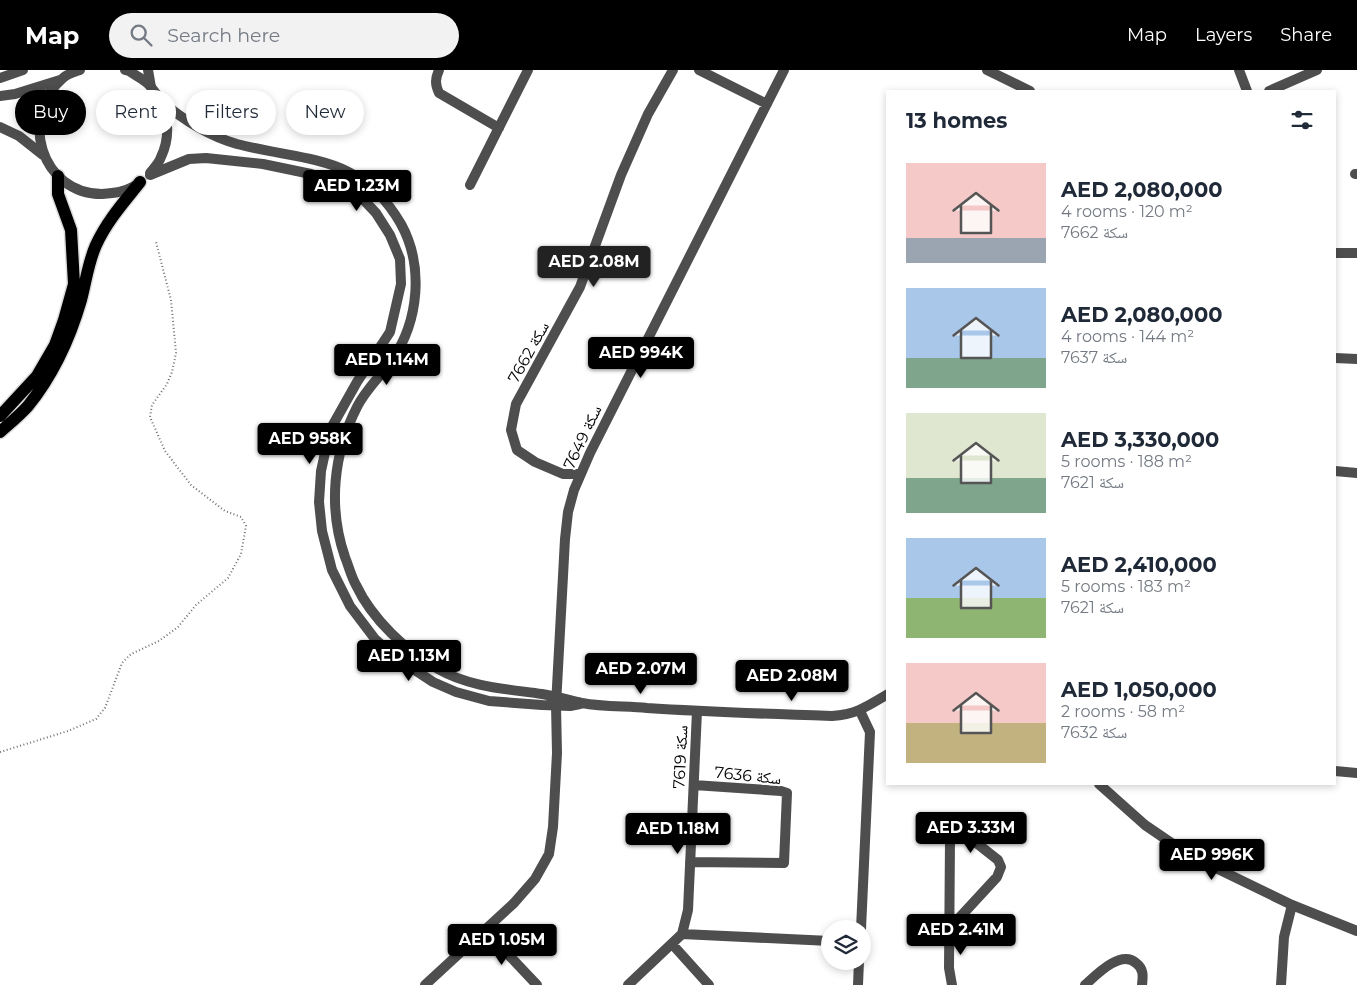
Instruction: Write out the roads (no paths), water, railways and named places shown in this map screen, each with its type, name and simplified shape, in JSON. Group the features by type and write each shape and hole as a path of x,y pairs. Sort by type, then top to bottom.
{"main road":[{"path":"0,416 37,376 55,345 74,284 71,230 58,194 58,176"},
{"path":"0,432 27,407 48,378 70,335 81,299 87,270 96,244 112,218 145,179"}],"street":[{"path":"0,78 23,70"},
{"path":"0,96 15,94 80,70"},
{"path":"125,70 152,87"},
{"path":"148,70 154,90"},
{"path":"439,70 435,78 436,87 440,93 499,128"},
{"path":"470,185 528,70"},
{"name":"سكة 7662","path":"581,474 563,474 535,462 517,450 511,430 516,404 580,287 621,175 648,114 673,70"},
{"path":"699,70 767,104"},
{"name":"سكة 7649","path":"425,985 514,903 535,879 549,854 553,827 556,701 568,512 574,490 590,453 784,70"},
{"path":"986,70 1028,90"},
{"path":"1239,70 1247,90"},
{"path":"1271,90 1317,70"},
{"path":"65,75 49,94 40,114 38,136 43,155 51,168 74,188 94,194 114,194 126,191 145,179 190,159 206,158 263,164 311,174 336,182 359,195 376,213 390,235 400,259 401,284 390,332 357,382 330,430 321,471 319,502 322,531 332,570 350,606 375,639 395,657 432,682 456,692 489,701 556,701"},
{"path":"176,113 212,134 234,143 314,159 344,169 371,186 390,208 402,227 412,252 416,278 416,301 402,343 392,360 370,386 357,406 344,438 334,493 337,526 344,552 356,586 369,605 389,632 419,656 440,670 458,678 556,701"},
{"path":"0,127 19,136 43,155"},
{"path":"145,179 161,158 167,135"},
{"path":"1336,253 1357,253"},
{"path":"1336,358 1357,360"},
{"path":"1336,471 1357,473"},
{"path":"697,711 849,715 860,711 886,695"},
{"name":"سكة 7619","path":"556,701 570,706 583,703 697,711 688,910 682,934"},
{"path":"860,711 870,732 861,920"},
{"path":"1336,771 1357,773"},
{"path":"1100,785 1145,825 1189,856 1292,905 1357,931"},
{"name":"سكة 7636","path":"690,862 784,863 788,793 694,786"},
{"path":"948,929 997,877 1001,867 998,860 965,834 955,833 950,840 948,929 949,968 952,985"},
{"path":"1281,985 1284,937 1292,905"},
{"path":"485,930 537,985"},
{"path":"628,985 682,934 821,941"},
{"path":"672,944 709,985"},
{"path":"1085,985 1108,966 1118,960 1127,958 1135,961 1141,968 1143,975 1142,985"},
{"path":"858,985 859,970"}]}
